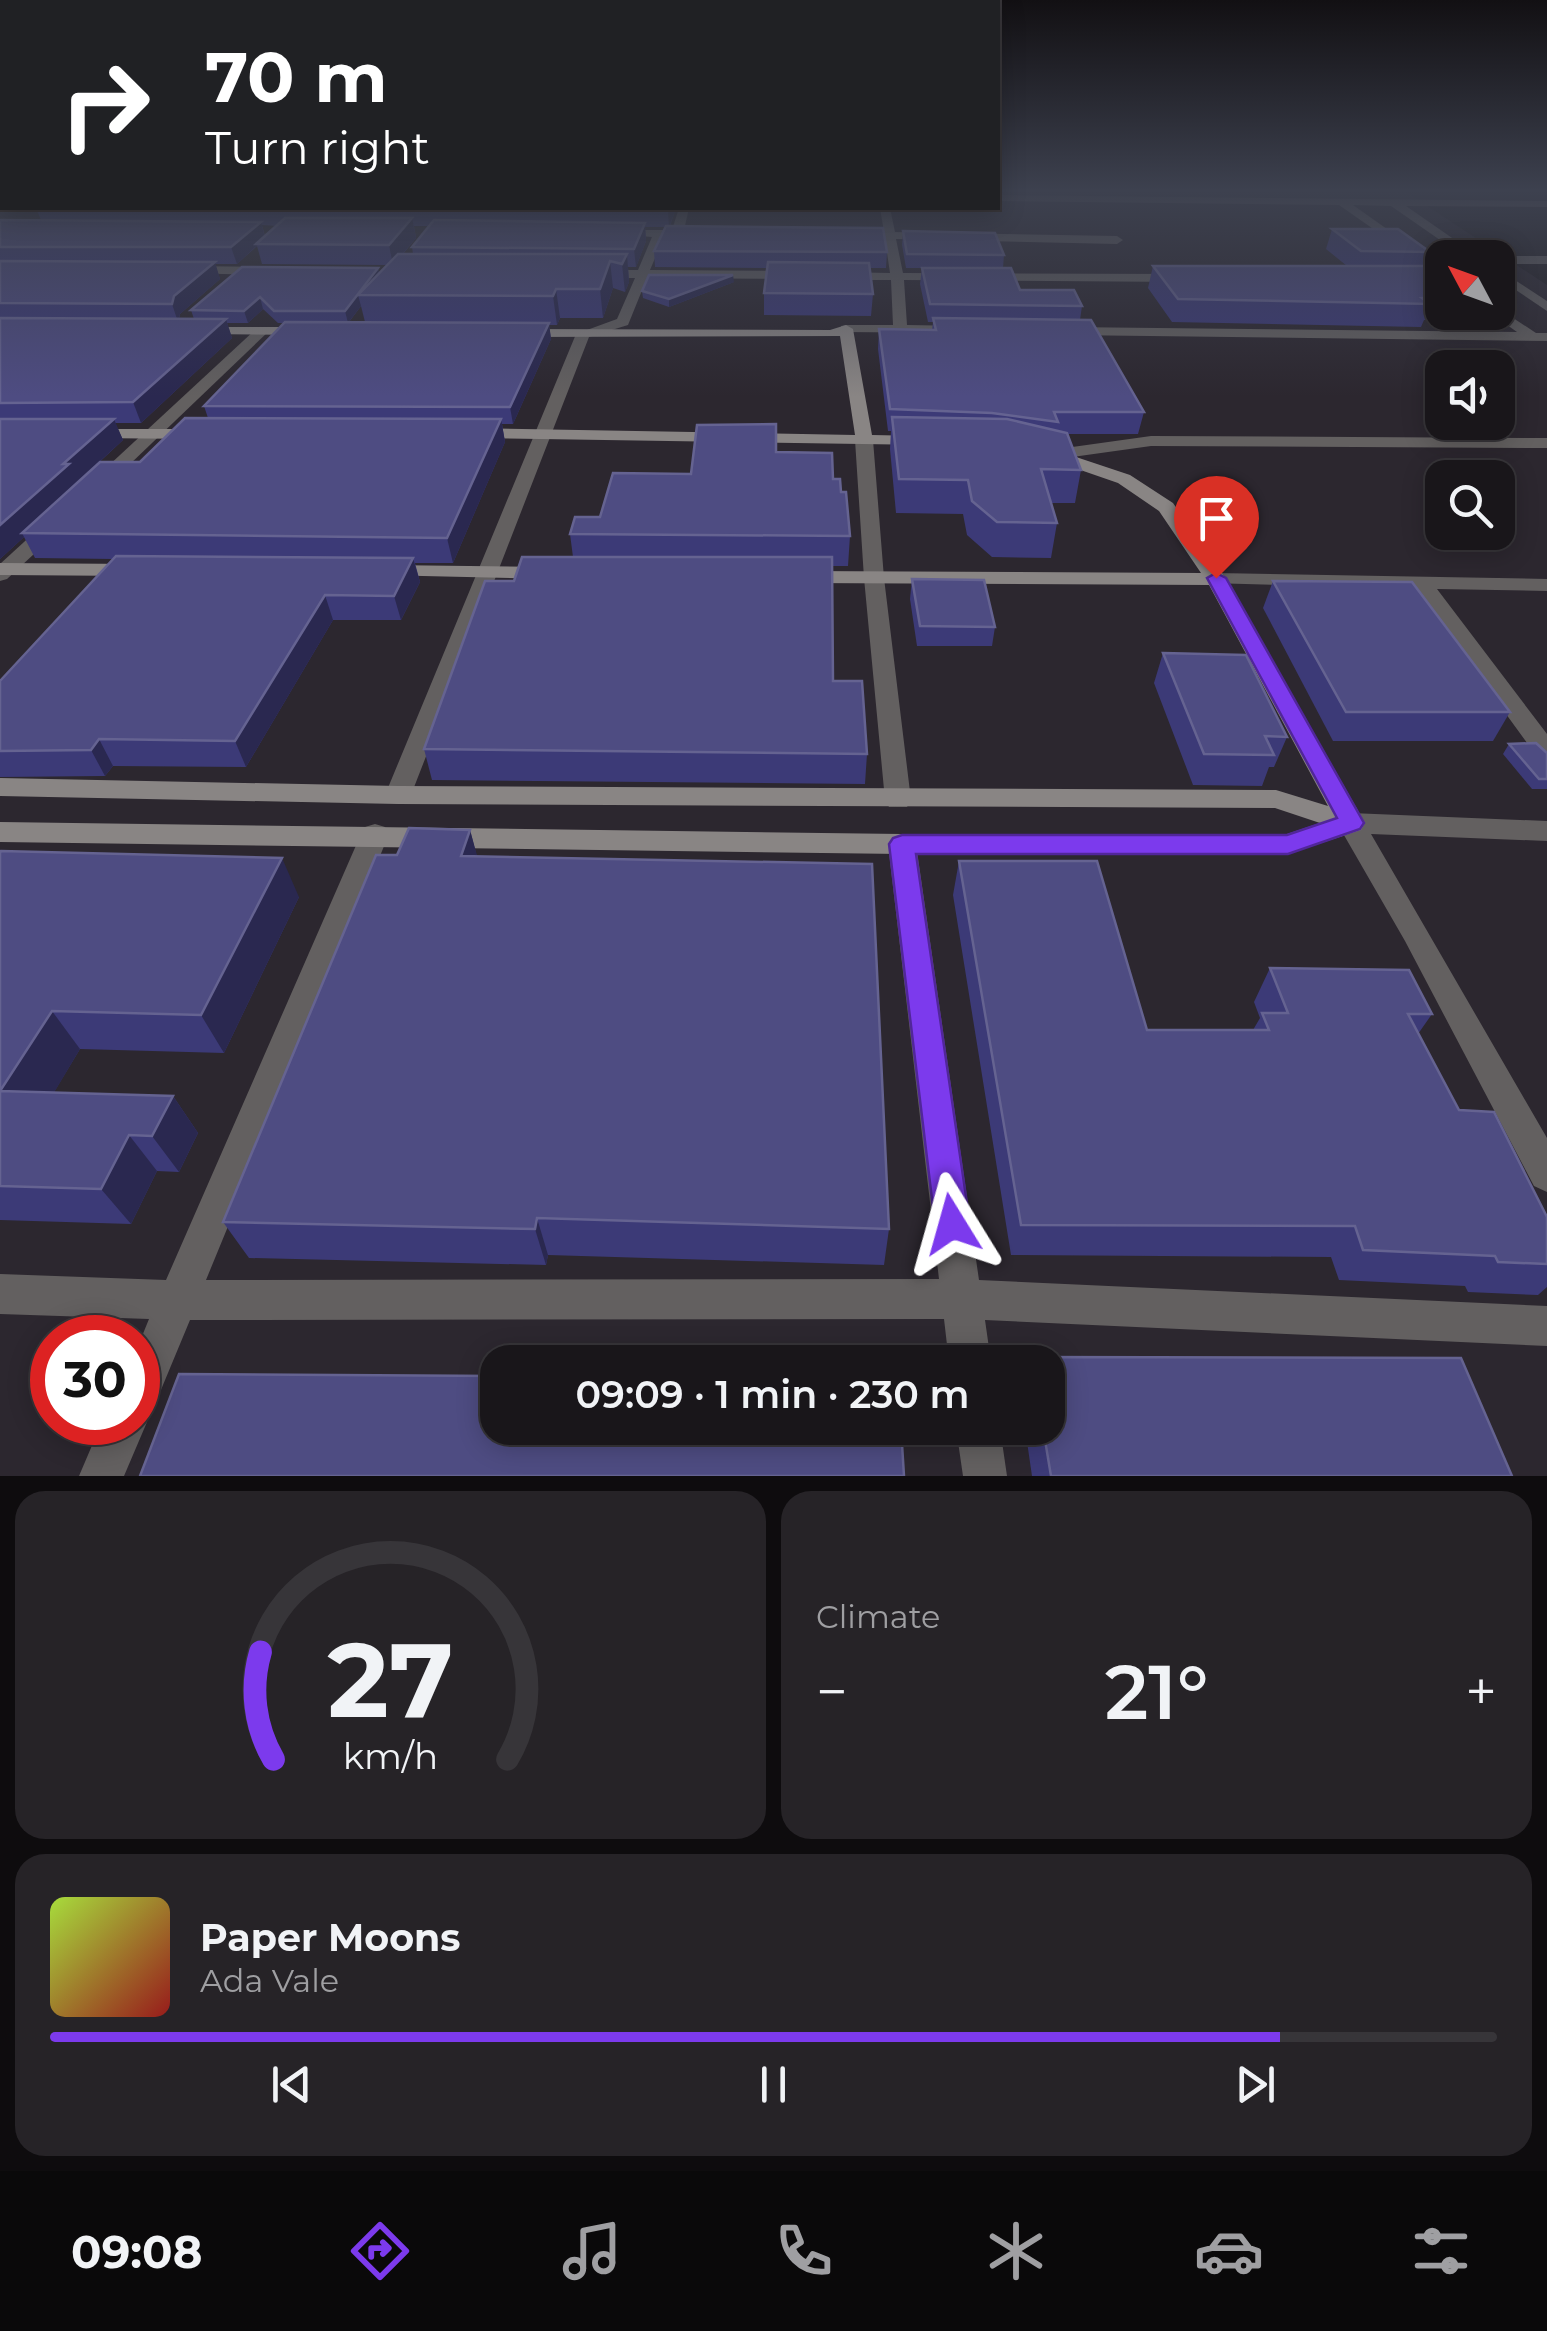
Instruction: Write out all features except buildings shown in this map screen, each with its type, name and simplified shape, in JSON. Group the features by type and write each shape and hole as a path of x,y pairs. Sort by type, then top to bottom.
{"street":[{"path":"229,283 256,259"},
{"path":"622,322 647,259"},
{"path":"893,259 900,329"},
{"path":"1515,260 1547,260"},
{"path":"169,270 282,271"},
{"path":"584,274 1189,278"},
{"path":"1515,284 1547,306"},
{"path":"582,334 622,322"},
{"path":"846,329 831,334 582,334 508,328 622,322 979,330"},
{"path":"1515,322 1539,336 1547,348"},
{"path":"80,502 262,331 320,326 188,325 262,331"},
{"path":"846,329 864,440 874,578 898,800"},
{"path":"1058,331 1539,336"},
{"path":"398,795 485,572 546,433 582,334"},
{"path":"77,432 212,434"},
{"path":"448,433 943,442"},
{"path":"1058,454 1152,441 1547,443"},
{"path":"1021,446 1058,454 1124,479 1166,507 1216,578 1547,1174"},
{"path":"2,571 65,515"},
{"path":"2,571 166,570"},
{"path":"365,571 582,573"},
{"path":"776,576 1216,578 1547,585"},
{"path":"1422,584 1547,752"},
{"path":"0,787 898,800 1276,799 1352,823 1547,831"},
{"path":"0,832 902,844 1288,844 1352,823"},
{"path":"160,1345 375,834"},
{"path":"902,844 968,1345"},
{"path":"0,1294 180,1300 962,1299 1547,1326"},
{"path":"101,1476 115,1445"},
{"path":"980,1445 984,1476"}],"shaded area":[{"path":"0,259 1425,259 1425,330 1515,330 1515,264 1547,285 1547,1476 0,1476"}],"route":[{"path":"952,1224 902,844 1288,844 1352,823 1216,578"}]}
